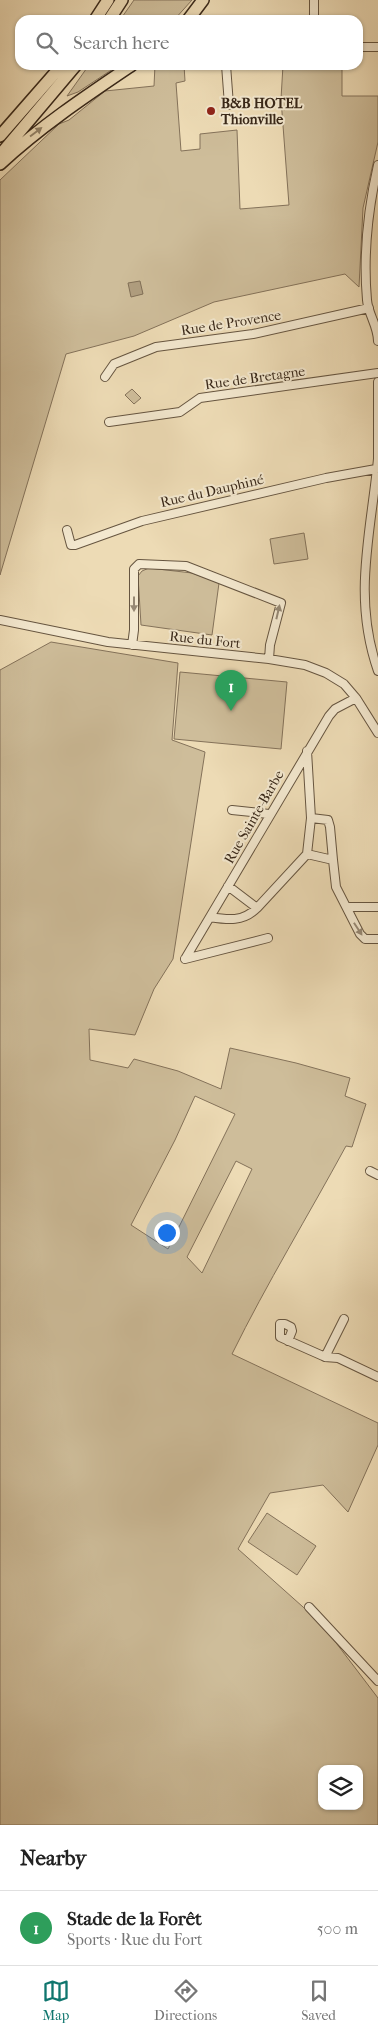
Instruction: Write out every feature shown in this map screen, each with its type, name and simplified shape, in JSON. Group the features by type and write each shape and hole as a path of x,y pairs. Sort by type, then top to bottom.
{"highway":[{"path":"98,15 108,0"},
{"path":"112,15 122,0"},
{"path":"192,15 203,0"},
{"path":"0,136 58,70"},
{"path":"0,155 72,70"},
{"path":"0,164 36,133 77,102 125,70"}],"street":[{"path":"314,0 314,15"},
{"path":"363,47 378,48"},
{"path":"226,70 228,106"},
{"path":"378,165 374,210 367,224 367,302 378,332 378,341"},
{"name":"Rue de Provence","path":"105,377 114,364 156,347 253,334 368,308"},
{"name":"Rue de Bretagne","path":"109,422 180,412 200,398 378,373"},
{"path":"378,382 378,458 365,554 365,601 369,639 378,671"},
{"name":"Rue du Dauphiné","path":"67,530 72,545 75,545 148,519 326,478 376,469"},
{"path":"132,645 134,630 134,569 139,564 186,566 281,602 270,645 270,659"},
{"name":"Rue du Fort","path":"0,620 31,628 132,645 270,659 305,665 326,673 344,684 356,698 378,734"},
{"name":"Rue Sainte-Barbe","path":"268,938 185,959 269,814 329,716 335,709 356,698"},
{"path":"210,917 229,920 241,919 257,908 307,854 311,832 311,818 307,750"},
{"path":"232,810 269,814"},
{"path":"311,818 328,820 336,887 360,934 365,939 378,939"},
{"path":"307,854 333,860"},
{"path":"228,886 257,908"},
{"path":"347,907 378,906"},
{"path":"370,1171 378,1175"},
{"path":"326,1356 344,1319"},
{"path":"288,1341 326,1356 338,1358 378,1377"},
{"path":"310,1608 378,1681"}],"shaded area":[{"path":"134,0 192,0 178,15 124,15"},
{"path":"85,70 111,70 78,92 67,96"},
{"path":"155,70 184,70 185,81 176,83 181,151 200,149 200,134 237,130 240,209 289,205 281,99 283,70 342,70 342,96 378,96 378,142 363,208 359,287 345,274 214,302 134,336 66,354 0,575 0,180 59,124 69,120 105,91 154,86"},
{"path":"140,281 143,294 131,297 128,283"},
{"path":"132,389 141,398 134,404 125,395"},
{"path":"304,533 308,559 274,564 270,539"},
{"path":"149,568 192,573 219,583 212,635 141,625 138,576 142,571"},
{"path":"51,642 178,663 172,740 205,752 173,959 154,989 135,1035 89,1029 90,1060 128,1068 134,1059 178,1071 221,1089 230,1048 350,1078 345,1096 366,1104 352,1147 346,1146 273,1275 232,1354 378,1423 378,1445 348,1512 323,1485 270,1493 238,1549 321,1623 378,1698 378,1825 0,1825 0,670","holes":["195,1096 235,1114 168,1249 131,1225 175,1140","236,1161 252,1169 202,1273 187,1257"]},
{"path":"180,672 287,682 281,749 174,739"},
{"path":"267,1513 316,1546 297,1575 248,1542"}],"place":[{"name":"B&B HOTEL Thionville","path":"211,111"},
{"name":"Stade de la Forêt","path":"231,711"}]}
